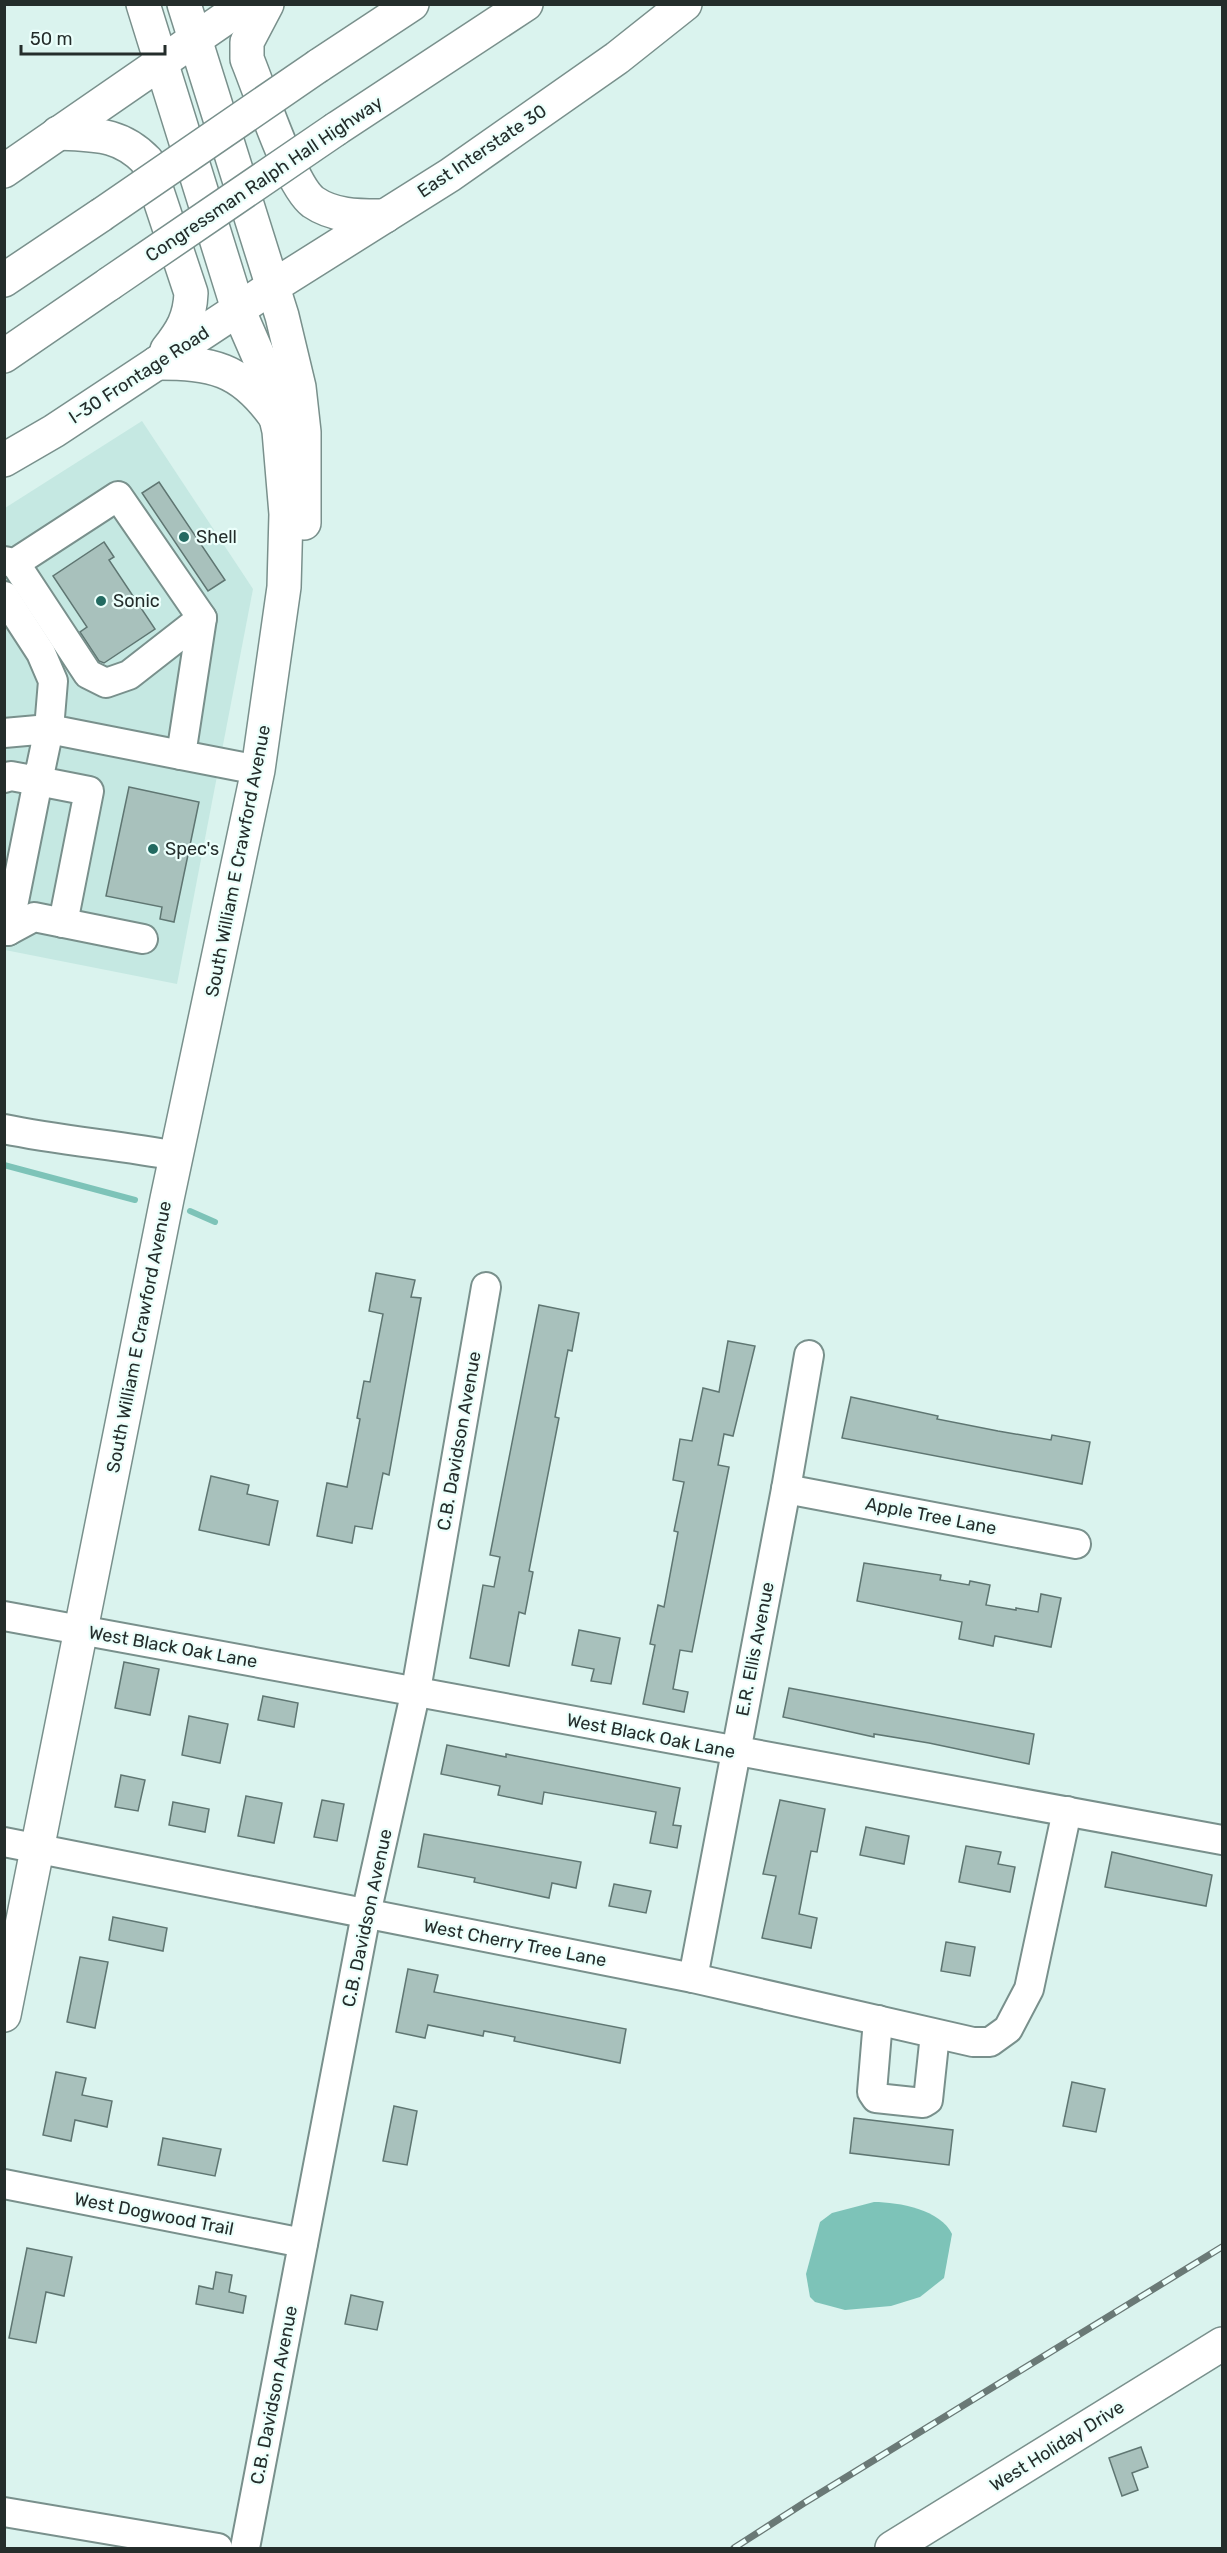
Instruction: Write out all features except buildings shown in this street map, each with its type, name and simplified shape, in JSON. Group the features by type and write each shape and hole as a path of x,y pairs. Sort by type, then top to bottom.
{"main road":[{"path":"143,4 238,309 265,371 276,418 286,514 284,587 276,660"},
{"path":"184,4 272,287 299,387 306,478 304,530 295,590 276,660"},
{"path":"4,171 246,4"},
{"path":"267,4 247,42 247,59 297,182 311,201 330,211 351,216 385,216"},
{"path":"4,280 412,4"},
{"name":"Congressman Ralph Hall Highway","path":"4,356 336,129 526,4"},
{"name":"East Interstate 30","path":"272,287 450,174 617,58 685,4"},
{"path":"58,133 118,139 135,148 147,161 191,293 190,312 184,329 157,363"},
{"name":"I-30 Frontage Road","path":"4,460 272,287"},
{"path":"157,363 201,364 230,373 257,392 276,418"},
{"name":"South William E Crawford Avenue","path":"4,2015 79,1630 258,770 276,660"},
{"name":"West Holiday Drive","path":"892,2548 1222,2343"}],"street":[{"path":"181,755 202,618 117,496 10,562 88,674 106,683 129,675 202,618"},
{"path":"4,596 40,653 53,681 48,729 6,930"},
{"path":"4,734 48,729 258,770"},
{"path":"4,778 11,776 89,791 63,923"},
{"path":"6,930 34,917 143,939"},
{"path":"4,1129 40,1136 109,1143 176,1156"},
{"name":"C.B. Davidson Avenue","path":"245,2548 366,1914 416,1690 486,1287"},
{"name":"E.R. Ellis Avenue","path":"693,1978 786,1489 809,1354"},
{"name":"Apple Tree Lane","path":"786,1489 1077,1544"},
{"name":"West Black Oak Lane","path":"4,1616 1222,1840"},
{"name":"West Cherry Tree Lane","path":"4,1842 693,1978 972,2042 990,2042 1008,2029 1029,1989 1067,1811"},
{"path":"878,2020 872,2092 876,2098 923,2103 928,2100 935,2034"},
{"name":"West Dogwood Trail","path":"4,2184 303,2243"},
{"path":"4,2512 218,2548"}],"shaded area":[{"path":"142,421 253,589 177,984 5,950 5,508"},
{"path":"874,2202 918,2209 929,2213 947,2226 952,2234 944,2278 920,2297 891,2306 845,2310 815,2302 810,2297 806,2274 820,2222 832,2213"}],"waterway":[{"path":"4,1165 135,1200"},
{"path":"190,1211 215,1222"}],"railway":[{"path":"734,2548 1222,2247"}],"place":[{"name":"Shell","path":"184,537"},
{"name":"Sonic","path":"101,601"},
{"name":"Spec's","path":"153,849"}]}
